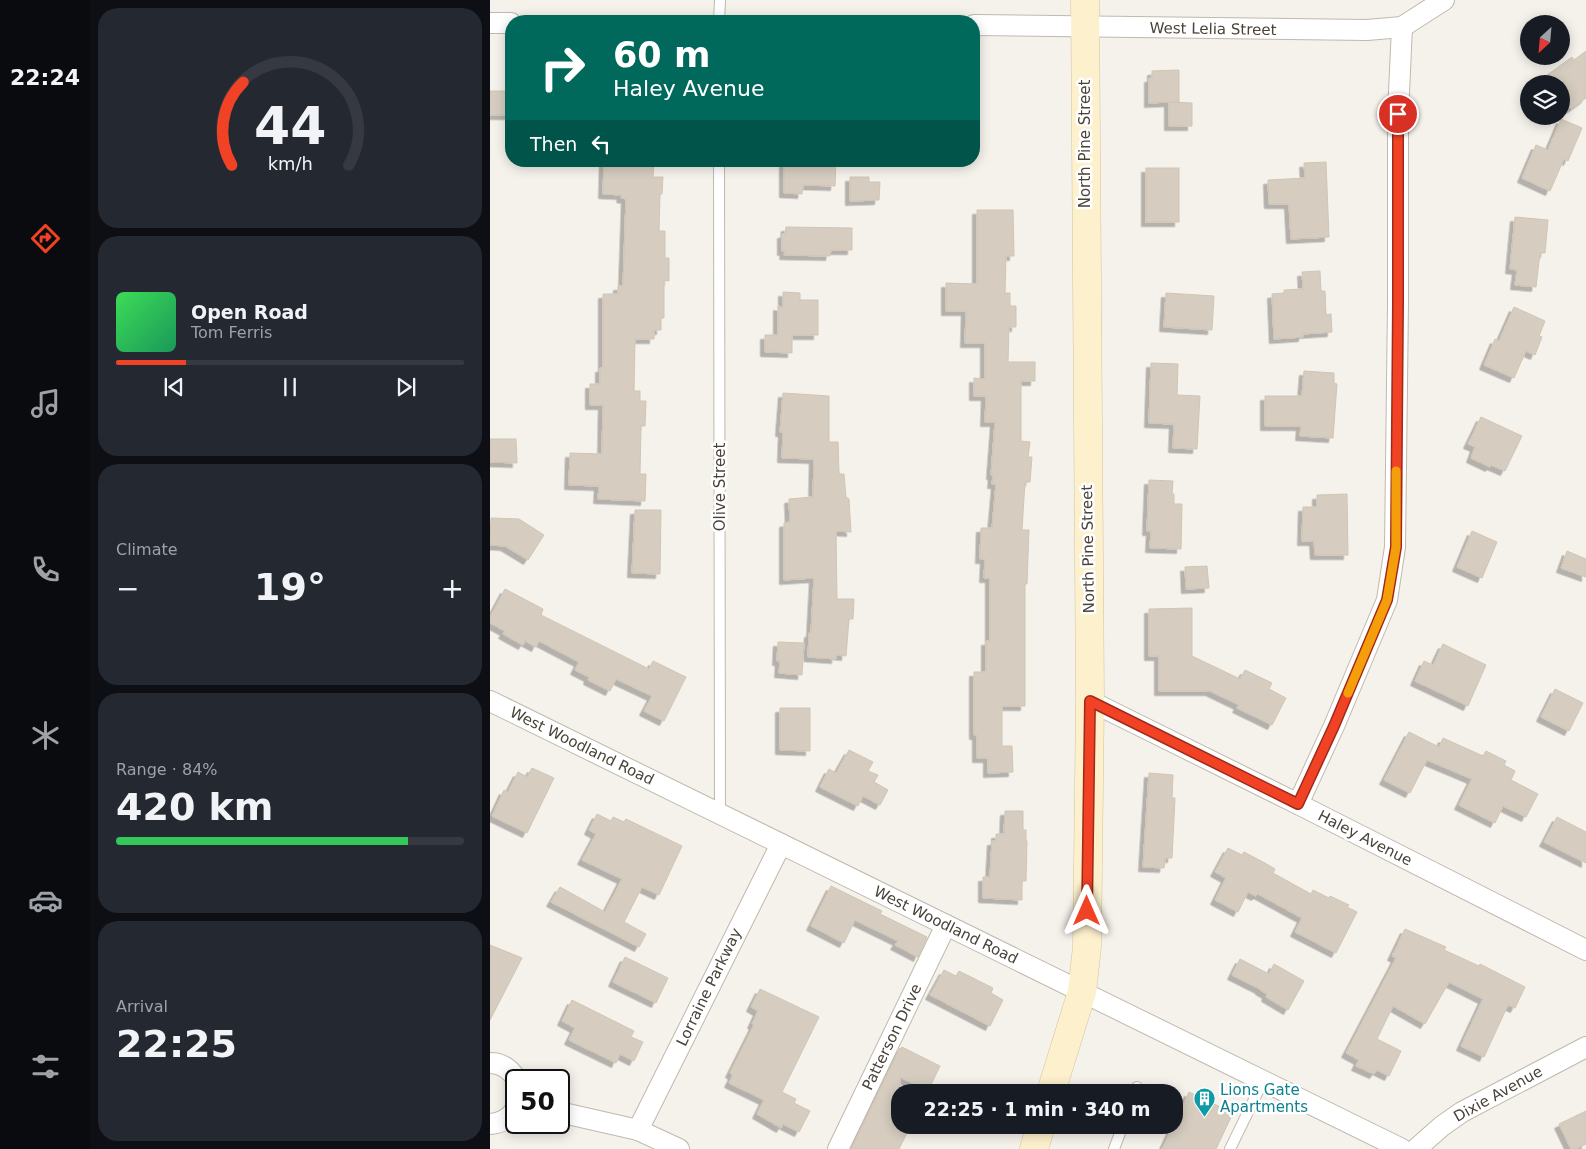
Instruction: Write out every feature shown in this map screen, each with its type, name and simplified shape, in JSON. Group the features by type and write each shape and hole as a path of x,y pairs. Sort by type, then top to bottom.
{"main road":[{"name":"North Pine Street","path":"1053,1084 1082,992 1087,947 1090,701 1085,0"},
{"path":"1034,1149 1038,1134"}],"street":[{"name":"West Lelia Street","path":"980,26 1367,30 1402,27 1444,0"},
{"path":"490,23 505,23"},
{"path":"1298,804 1334,726 1387,600 1396,547 1398,114 1402,27"},
{"name":"West Woodland Road","path":"490,701 1402,1149"},
{"name":"Haley Avenue","path":"1090,701 1586,950"},
{"name":"Lorraine Parkway","path":"638,1130 780,844"},
{"name":"Patterson Drive","path":"838,1149 946,924"},
{"name":"Dixie Avenue","path":"1416,1149 1442,1126 1462,1112 1586,1047"},
{"path":"490,1063 507,1069"},
{"path":"570,1115 638,1130 679,1149"},
{"path":"490,1124 497,1124 505,1120"}],"lane":[{"path":"719,15 720,0"},
{"name":"Olive Street","path":"719,167 720,814"},
{"path":"1230,1149 1263,1081"},
{"path":"1114,1149 1120,1134"}],"building":[{"path":"1586,51 1586,98 1571,109 1570,75 1547,75 1561,65 1570,65 1570,58 1572,57 1574,60"},
{"path":"1179,70 1179,102 1170,102 1192,103 1192,126 1169,126 1169,102 1149,103 1149,78 1152,78 1152,71"},
{"path":"490,91 505,91 505,115 490,115"},
{"path":"1570,123 1582,128 1568,161 1564,159 1550,191 1522,178 1536,145 1548,150 1558,125 1570,125"},
{"path":"1326,162 1329,237 1291,239 1289,204 1269,204 1268,180 1305,178 1304,163"},
{"path":"604,167 654,167 653,177 663,177 662,194 660,194 659,231 665,231 665,258 669,258 669,281 664,280 664,318 661,318 661,330 654,330 654,339 635,339 634,391 640,391 640,401 646,401 645,426 641,426 640,474 646,474 645,501 598,499 599,486 569,485 570,453 602,454 603,405 590,405 590,384 600,384 600,368 603,368 603,294 618,294 618,286 623,286 626,199 621,198 622,195 603,194"},
{"path":"784,167 836,167 835,186 803,185 802,194 784,193"},
{"path":"1146,168 1179,168 1179,222 1146,222"},
{"path":"850,177 869,177 869,182 880,182 879,200 850,201"},
{"path":"977,210 1013,210 1014,256 1006,256 1005,293 1010,293 1010,306 1016,306 1016,327 1009,327 1008,362 1035,362 1035,381 1021,381 1021,441 1030,442 1028,457 1032,457 1030,482 1025,482 1022,530 1029,530 1027,584 1025,584 1025,706 1002,706 1002,746 1012,746 1013,772 988,773 988,758 977,758 977,735 974,735 974,672 986,672 986,641 990,641 990,578 984,578 985,559 980,559 981,528 992,528 996,484 992,484 993,475 991,475 995,422 985,422 986,396 974,396 974,378 985,379 985,343 965,343 966,311 946,311 946,283 977,284"},
{"path":"1515,217 1548,220 1545,253 1540,253 1536,287 1515,285 1517,270 1510,269"},
{"path":"786,227 852,228 852,250 831,250 830,256 784,255 785,251 782,251 782,234 785,234"},
{"path":"1320,271 1321,291 1325,291 1326,315 1331,314 1332,332 1274,339 1272,294 1284,293 1284,290 1303,289 1302,272"},
{"path":"783,292 800,293 800,300 818,300 818,335 792,335 792,353 765,352 765,335 778,335 778,306 783,307"},
{"path":"1166,293 1214,296 1212,330 1164,327"},
{"path":"1514,307 1545,321 1539,336 1542,337 1535,355 1526,351 1514,378 1484,365 1495,339 1499,341"},
{"path":"1151,363 1178,364 1177,395 1200,396 1197,449 1173,448 1174,424 1149,423"},
{"path":"1304,371 1334,373 1334,383 1337,384 1333,438 1300,436 1301,426 1265,426 1265,396 1302,396"},
{"path":"783,393 829,396 829,442 838,442 839,474 844,474 846,497 849,499 851,532 836,531 837,599 854,599 853,619 849,619 846,656 836,655 836,659 808,657 814,578 784,580 784,523 790,522 789,499 813,497 814,459 782,458 783,432 780,432"},
{"path":"1481,417 1522,436 1505,471 1491,465 1490,467 1471,458 1475,447 1468,444"},
{"path":"490,439 516,439 517,463 490,462"},
{"path":"1149,480 1173,481 1172,494 1174,494 1174,504 1182,504 1181,549 1150,548 1151,531 1147,531"},
{"path":"1347,494 1348,555 1315,555 1314,541 1302,541 1303,507 1317,507 1317,495"},
{"path":"635,510 661,510 660,574 632,573"},
{"path":"491,518 519,519 544,535 528,560 505,546 490,545"},
{"path":"1472,531 1497,542 1482,578 1457,567"},
{"path":"1567,551 1586,559 1586,577 1561,568"},
{"path":"1207,566 1209,588 1186,589 1185,567"},
{"path":"505,589 543,609 541,615 649,669 653,661 686,677 664,721 644,711 652,696 616,679 610,691 588,680 589,677 575,670 579,662 539,641 536,647 525,641 523,645 503,634 505,631 490,623 490,617"},
{"path":"1192,608 1192,656 1240,679 1245,670 1272,683 1269,689 1286,698 1272,725 1237,708 1239,705 1210,691 1159,691 1159,656 1149,656 1149,609"},
{"path":"778,642 804,643 802,675 779,673 780,661 777,661"},
{"path":"1443,644 1486,665 1468,706 1415,681 1424,661 1433,665"},
{"path":"1555,689 1583,703 1569,731 1541,717"},
{"path":"780,708 810,708 810,751 780,750"},
{"path":"1409,732 1439,747 1443,738 1483,756 1486,751 1506,761 1504,765 1515,771 1511,780 1538,794 1526,817 1503,806 1495,823 1459,805 1472,779 1427,760 1410,793 1384,780"},
{"path":"849,750 873,762 868,771 878,775 874,782 888,790 880,805 863,796 858,806 820,787 829,769 836,773"},
{"path":"532,768 554,778 527,833 492,816 504,790 508,792 518,772 527,777"},
{"path":"1149,773 1173,775 1172,798 1175,798 1172,858 1165,858 1164,868 1143,867"},
{"path":"1005,811 1023,811 1023,830 1026,830 1027,841 1026,881 1022,881 1022,900 983,898 983,877 990,877 992,841 996,841 996,834 1004,834"},
{"path":"597,814 611,821 613,817 624,822 626,819 682,846 659,895 642,887 624,922 646,934 639,947 551,902 560,887 605,912 622,879 582,860 596,834 589,830"},
{"path":"1557,817 1586,832 1586,863 1544,842"},
{"path":"1228,848 1242,855 1244,852 1265,863 1275,869 1273,873 1311,894 1313,890 1329,898 1330,896 1349,905 1347,907 1357,912 1336,953 1295,932 1302,918 1258,894 1256,896 1248,892 1238,912 1215,900 1226,878 1215,872"},
{"path":"831,886 882,911 880,914 927,937 918,957 895,945 898,941 855,920 844,943 811,926"},
{"path":"1405,929 1446,947 1444,950 1479,966 1480,964 1525,987 1515,1008 1508,1005 1484,1057 1461,1046 1483,999 1449,982 1425,1024 1393,1006 1377,1039 1401,1051 1389,1076 1377,1070 1374,1074 1356,1066 1359,1060 1346,1053 1396,958 1392,956"},
{"path":"490,945 522,958 490,1020"},
{"path":"625,957 668,978 656,1003 613,982"},
{"path":"1240,959 1269,974 1274,964 1304,981 1288,1010 1266,997 1267,994 1260,989 1232,975"},
{"path":"944,970 956,976 959,971 993,988 991,993 1003,1000 990,1026 930,995"},
{"path":"760,989 819,1017 782,1092 796,1099 794,1103 810,1111 799,1132 783,1124 781,1128 757,1114 764,1100 729,1083 733,1075 730,1073 754,1025 752,1024 758,1011 751,1007"},
{"path":"572,1000 634,1031 631,1037 643,1042 634,1061 620,1054 616,1063 569,1040 575,1028 562,1021"},
{"path":"902,1047 940,1066 931,1084 914,1084 900,1077 900,1084 891,1084 891,1134 906,1134 899,1149 851,1149 900,1048 900,1050"},
{"name":"Lions Gate Apartments","path":"1189,1092 1233,1113 1216,1149 1162,1149 1169,1134 1183,1134 1183,1105"},
{"path":"1586,1111 1586,1144 1576,1149 1571,1149 1559,1124"}],"slow traffic":[{"path":"1348,693 1387,600 1396,547 1396,471"}],"place":[{"name":"Lions Gate Apartments","path":"1204,1118"}],"route":[{"path":"1087,911 1090,701 1298,804 1334,726 1387,600 1396,547 1398,114"}]}
